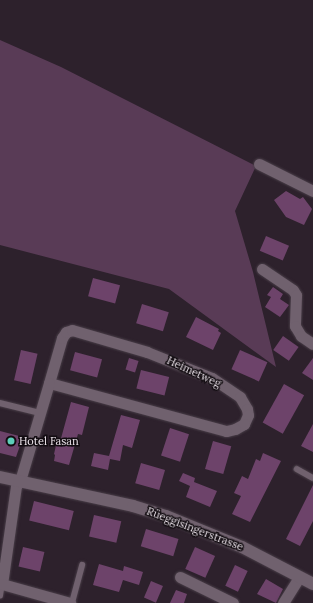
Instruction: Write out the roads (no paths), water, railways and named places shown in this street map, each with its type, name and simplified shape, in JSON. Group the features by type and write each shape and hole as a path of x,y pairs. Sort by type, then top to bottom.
{"street":[{"path":"259,164 313,191"},
{"path":"262,269 293,290 296,295 295,326 301,336 313,344"},
{"name":"Heimetweg","path":"2,584 16,486 20,481 62,338 66,332 72,330 147,352 212,378 240,397 247,406 248,415 244,424 235,429 226,431 49,383"},
{"name":"Rüeggisingerstrasse","path":"0,477 134,506 166,516 242,547 313,584"},
{"path":"180,577 233,603"},
{"path":"283,603 299,577"},
{"path":"2,584 71,603"}],"lane":[{"path":"0,403 40,413"},
{"path":"296,470 313,478"},
{"path":"71,603 82,564"},
{"path":"0,596 2,584"}],"place":[{"name":"Hotel Fasan","path":"11,441"}]}
